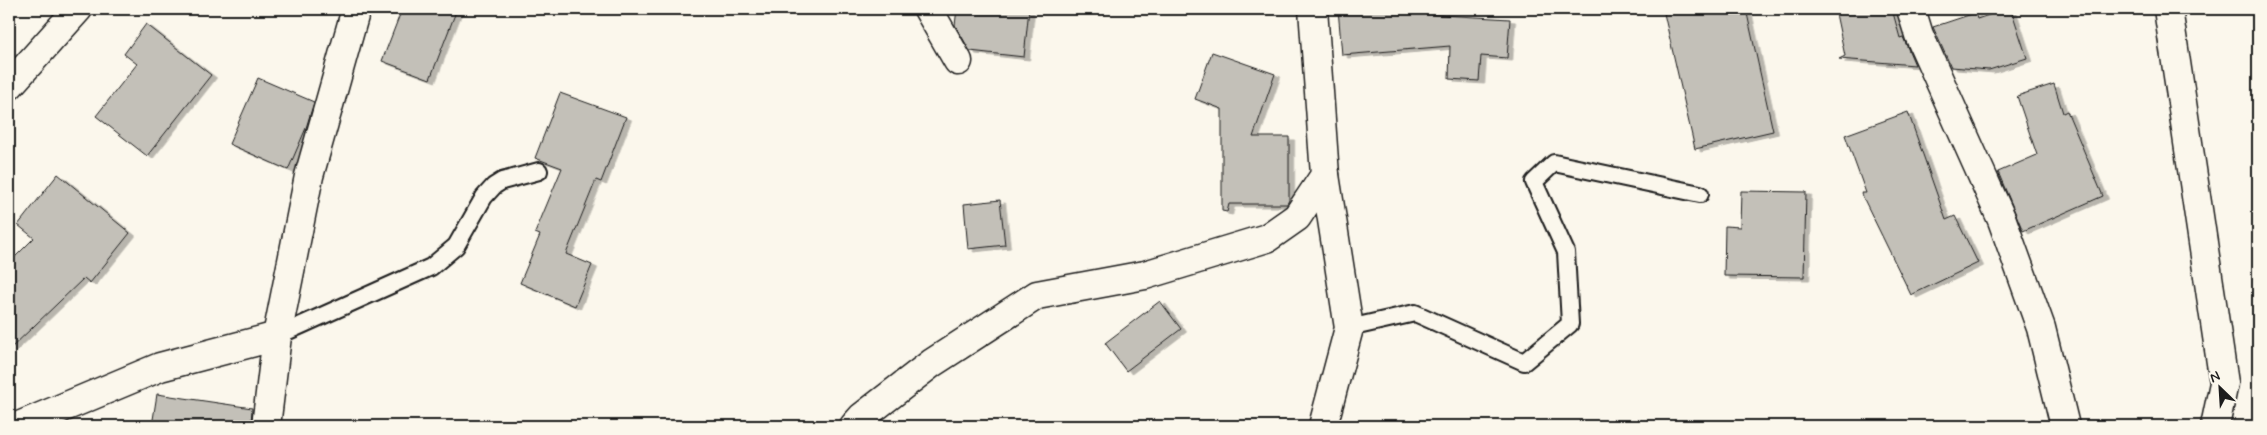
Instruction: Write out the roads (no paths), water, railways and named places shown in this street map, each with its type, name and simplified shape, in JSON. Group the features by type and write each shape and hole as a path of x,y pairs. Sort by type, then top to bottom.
{"street":[{"path":"11,79 78,9"},
{"path":"266,426 277,336 309,176 356,9"},
{"path":"928,9 958,61"},
{"path":"1313,9 1325,175 1349,328 1323,426"},
{"path":"1911,9 1919,35 2002,220 2041,328 2065,426"},
{"path":"2168,9 2224,383 2215,426"},
{"path":"854,426 862,417 932,362 1038,296 1145,275 1267,238 1297,218 1325,175"},
{"path":"19,426 160,367 277,336"}],"lane":[{"path":"1349,328 1415,313 1524,362 1570,324 1566,252 1534,182 1554,163 1700,194"},
{"path":"277,336 431,267 456,246 484,197 494,186 502,180 539,171"}]}
